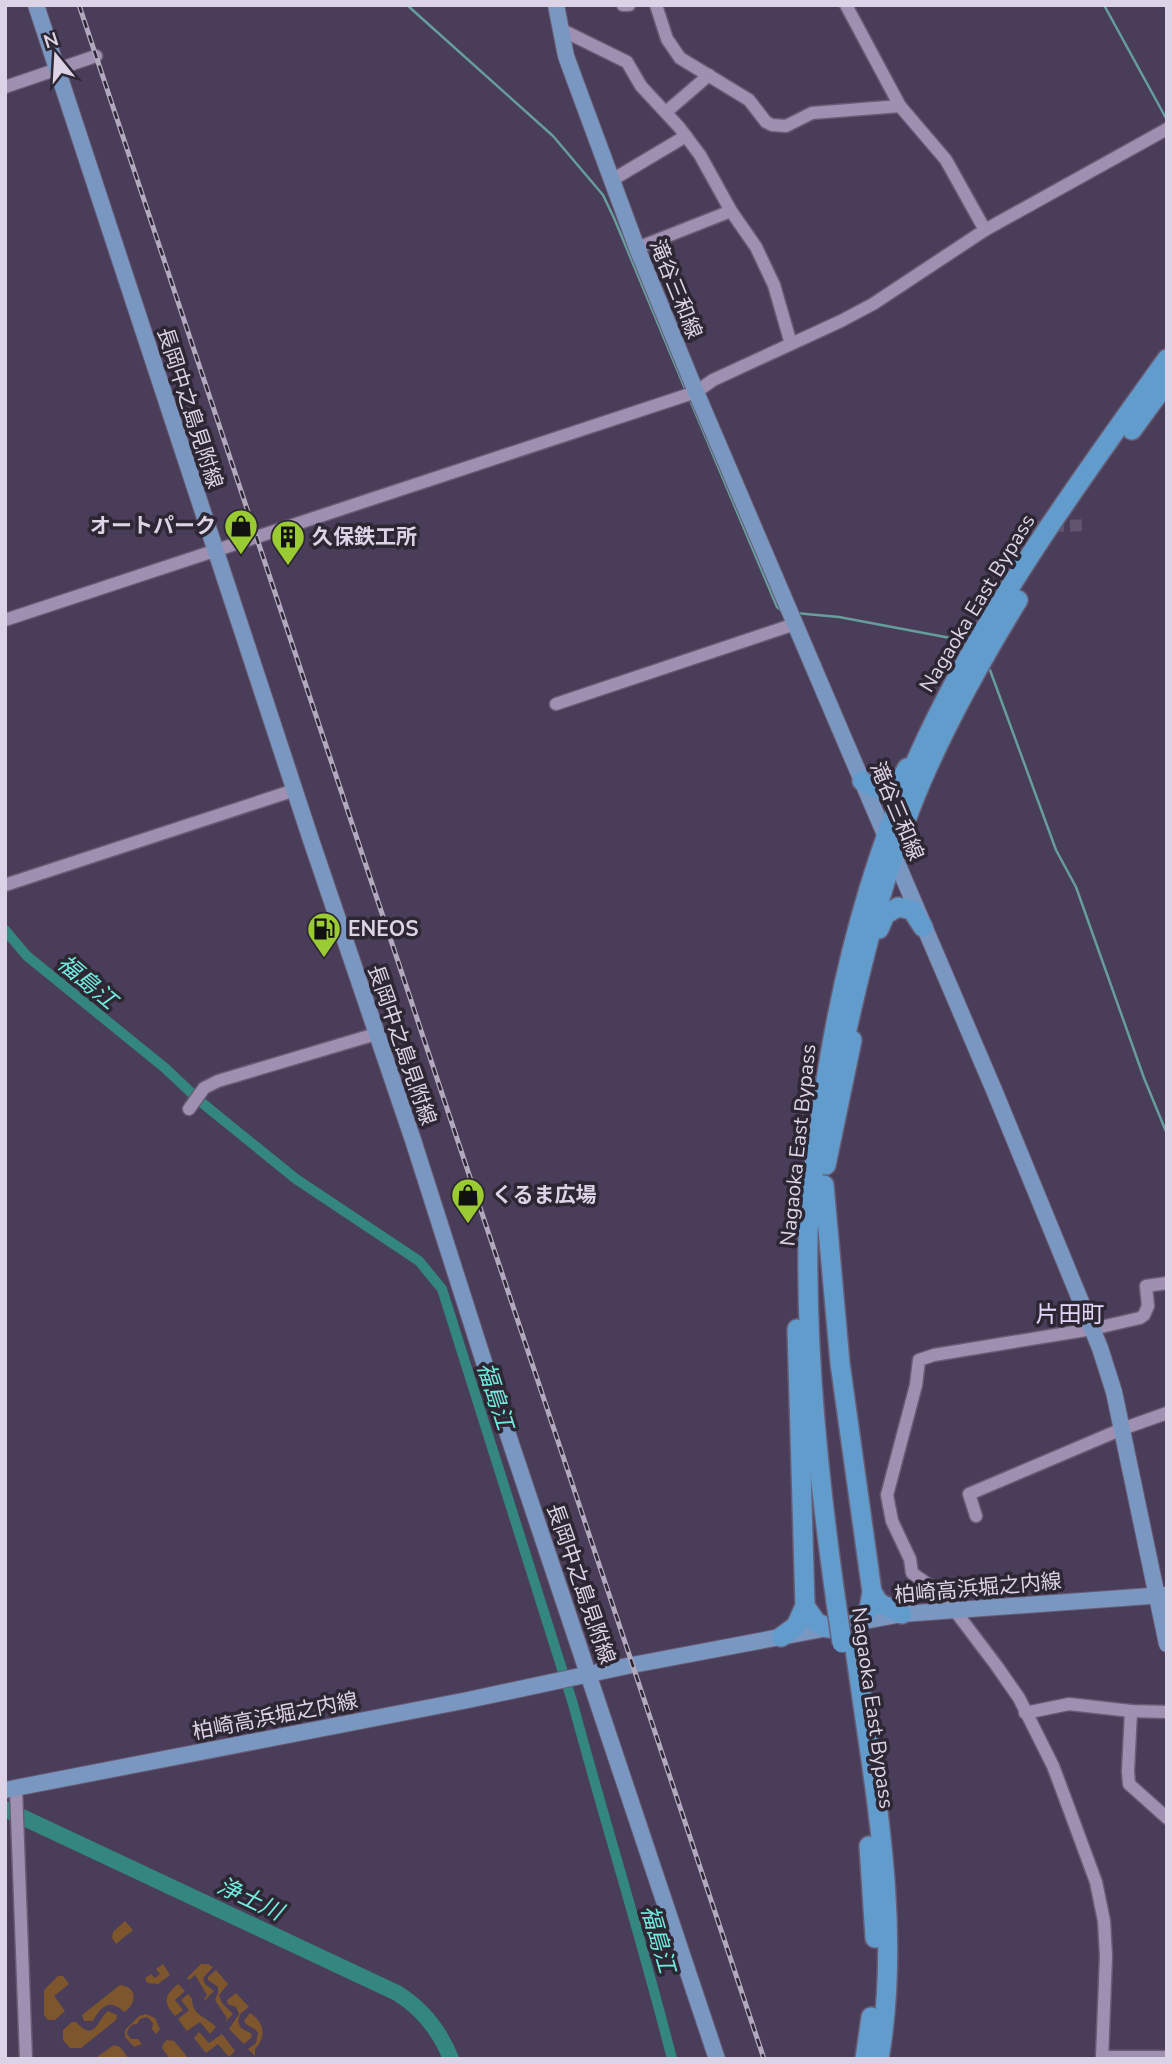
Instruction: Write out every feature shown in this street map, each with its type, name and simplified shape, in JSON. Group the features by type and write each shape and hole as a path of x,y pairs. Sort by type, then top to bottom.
{"highway":[{"name":"Nagaoka East Bypass","path":"822,1166 837,1009 886,838 925,741 949,692 1044,534 1167,359"},
{"name":"Nagaoka East Bypass","path":"822,1166 842,1051 871,937 894,858 923,779 947,728 1009,615 1096,482 1167,382"},
{"path":"862,781 882,791 899,783 952,676 1000,595 1044,534"},
{"path":"851,1635 869,1609 872,1592 846,1408 814,1288 804,1216 822,1166 867,970 881,923 889,911 903,907 912,910 923,926"},
{"path":"781,1637 796,1626 805,1606 797,1371 814,1288 822,1166"},
{"name":"Nagaoka East Bypass","path":"814,1288 834,1543 851,1635 887,1903 887,1992 873,2051"},
{"path":"872,1592 879,1603 902,1614"},
{"path":"805,1606 816,1622 828,1628"}],"main road":[{"name":"長岡中之島見附線","path":"36,5 376,1034 582,1675 717,2059"},
{"name":"滝谷三和線","path":"556,5 570,67 636,248 1092,1329 1110,1379 1162,1595 1167,1644"},
{"name":"柏崎高浜堀之内線","path":"10,1790 828,1628 851,1635 902,1614 1162,1595"}],"street":[{"path":"623,5 629,5"},
{"path":"656,5 672,49 680,58 749,100 766,122 778,127 813,113 900,106"},
{"path":"846,5 900,106 946,160 985,230"},
{"path":"561,29 628,62 641,86 666,112 706,164 756,247 774,285 791,344"},
{"path":"5,87 96,55"},
{"path":"666,112 709,75"},
{"path":"5,620 696,392 713,380 873,304 985,230 1167,129"},
{"path":"612,180 685,136"},
{"path":"636,248 732,211"},
{"path":"556,704 795,624"},
{"path":"5,885 295,790"},
{"path":"190,1107 204,1088 218,1081 376,1034"},
{"path":"1167,1283 1146,1286 1148,1306 1144,1315 1139,1318 919,1360 908,1417 887,1495 892,1521 910,1559 912,1573 938,1590 954,1609 1019,1698 1053,1766 1096,1882 1104,1921 1106,1947 1102,2058 1167,2057"},
{"path":"976,1516 969,1494 1122,1429 1167,1413"},
{"path":"1025,1713 1069,1704 1167,1712"},
{"path":"1132,1711 1129,1784 1167,1818"},
{"path":"10,1790 26,2059"}],"shaded area":[{"path":"125,1921 133,1930 116,1944 112,1938 113,1932"},
{"path":"163,1964 170,1975 158,1984 147,1983 145,1978 151,1974 155,1978 160,1974 156,1969"},
{"path":"201,1964 213,1967 203,1978 205,1984 214,1991 205,2000 207,1995 195,1975 189,1980 187,1978"},
{"path":"216,1970 228,1984 219,1995 222,2003 233,2014 225,2022 227,2018 215,2000 218,1987 208,1980"},
{"path":"58,1976 63,1976 69,1984 54,1996 65,2011 55,2020 48,2020 44,2015 44,1990"},
{"path":"178,1984 185,1991 175,2000 183,2010 175,2016 168,2007 167,1999"},
{"path":"120,1985 133,1992 133,2000 128,2009 124,2012 114,2005 106,2006 93,2021 84,2021 82,2015"},
{"path":"236,1993 249,2007 240,2014 238,2022 241,2028 252,2034 244,2044 229,2029 239,2014 236,2007 228,2004 227,2000"},
{"path":"188,1994 194,2009 216,2027 210,2034 200,2022 187,2031 178,2019 189,2010 181,2000"},
{"path":"108,2011 117,2015 116,2020 81,2048 70,2048 63,2040 63,2030 72,2022 92,2030"},
{"path":"250,2013 262,2029 255,2056 248,2049 256,2043 258,2033 244,2021"},
{"path":"146,2014 155,2018 160,2029 156,2034 152,2029 153,2023 147,2017 140,2019 130,2027 127,2034 142,2044 134,2047 125,2037 125,2030 139,2016"},
{"path":"199,2032 209,2043 222,2034 235,2051 229,2057 218,2044 206,2053 194,2038"},
{"path":"167,2040 174,2041 189,2059 170,2059 162,2048"},
{"path":"114,2045 120,2047 129,2059 94,2059"}],"waterway":[{"path":"407,5 553,136 603,195 686,391"},
{"path":"1104,5 1167,120"},
{"path":"690,400 777,607 782,611"},
{"path":"795,613 839,617 961,640"},
{"path":"990,670 1056,850 1076,887 1144,1078 1167,1134"},
{"name":"福島江","path":"5,930 27,956 165,1068 201,1102 296,1179 419,1261 442,1289 573,1704 672,2059"},
{"name":"浄土川","path":"5,1809 397,1993 415,2006 430,2022 451,2059"}],"tunnel":[{"path":"1034,527 1087,525"}],"railway":[{"path":"79,5 764,2059"}],"place":[{"name":"オートパーク","path":"241,556"},
{"name":"久保鉄工所","path":"288,567"},
{"name":"ENEOS","path":"324,959"},
{"name":"くるま広場","path":"468,1225"}],"district":[{"name":"片田町","path":"1070,1314"}]}
